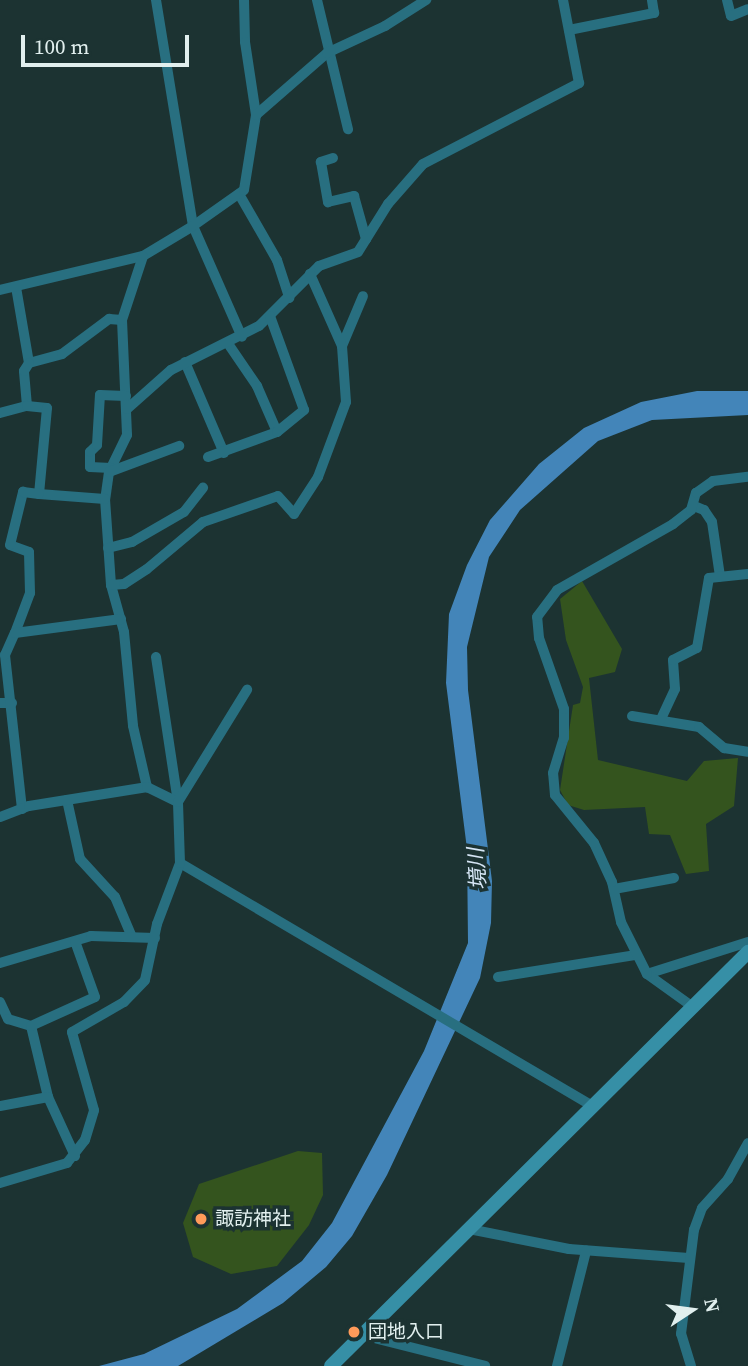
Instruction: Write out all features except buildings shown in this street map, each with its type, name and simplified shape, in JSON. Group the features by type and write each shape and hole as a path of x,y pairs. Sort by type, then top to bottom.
{"street":[{"path":"156,0 193,226 242,337"},
{"path":"0,290 143,256 193,226 244,190 256,115 245,42 244,0"},
{"path":"317,0 327,53 348,129"},
{"path":"256,115 327,53 385,26 426,0"},
{"path":"127,409 185,362 229,345 242,337 270,316 319,266 358,252 388,204 423,164 579,83 563,0"},
{"path":"569,30 654,13 652,0"},
{"path":"727,0 732,16 748,9"},
{"path":"333,158 321,162 328,202 354,196 366,239"},
{"path":"239,194 277,260 289,298"},
{"path":"143,256 122,320 127,435 110,470 105,499 111,585 121,620 133,726 147,787"},
{"path":"111,585 124,584 147,569 203,522 278,496 294,514 318,477 346,402 342,346 310,274"},
{"path":"16,287 29,363 24,371 27,407"},
{"path":"342,346 363,296"},
{"path":"208,457 277,432 304,410 270,316"},
{"path":"29,363 62,354 109,320 122,320"},
{"path":"229,345 257,386 277,432"},
{"path":"185,362 224,453"},
{"path":"126,397 100,395 97,445 90,452 90,467 110,470 179,446"},
{"path":"0,413 27,407 47,408 39,494"},
{"path":"692,1007 647,974 621,922 614,889 594,844 555,795 554,773 564,738 564,709 539,638 537,617 541,606 564,584 673,524 694,506 696,494 713,481 748,477"},
{"path":"108,548 132,542 184,512 203,488"},
{"path":"23,809 5,655 30,593 29,552 10,545 23,492 105,499"},
{"path":"694,506 704,510 712,522 720,576"},
{"path":"661,719 675,690 673,660 697,648 709,578 748,574"},
{"path":"15,633 121,620"},
{"path":"0,1183 57,1168 75,1156 94,1110 72,1032 136,993 149,971 155,938 180,863 178,802 156,657"},
{"path":"178,802 247,690"},
{"path":"0,703 12,703"},
{"path":"632,716 699,727 724,748 748,752"},
{"path":"0,817 67,800 147,787 178,802"},
{"path":"67,800 80,859 115,897 132,937"},
{"path":"180,863 592,1106"},
{"path":"614,889 674,878"},
{"path":"0,963 92,936 155,938"},
{"path":"0,1002 4,1021 32,1026 95,998 75,941"},
{"path":"647,974 748,942"},
{"path":"331,1366 748,952"},
{"path":"498,977 636,955"},
{"path":"32,1026 48,1097 75,1156"},
{"path":"0,1106 48,1097"},
{"path":"691,1366 681,1334 689,1258 698,1216 748,1143"},
{"path":"469,1229 586,1251 689,1258"},
{"path":"557,1366 586,1251"},
{"path":"362,1335 485,1366"}],"green space":[{"path":"582,581 622,649 615,672 589,678 598,760 687,781 704,761 738,758 734,806 706,824 709,871 686,874 670,835 649,834 645,807 584,810 568,805 560,790 573,705 580,703 583,687 566,640 560,599"},
{"path":"298,1151 322,1153 323,1195 309,1225 277,1266 231,1274 193,1257 183,1223 199,1184"}],"water":[{"name":"境川","path":"697,391 748,391 748,415 652,420 598,441 520,510 489,557 467,647 468,690 492,881 491,923 480,978 387,1175 352,1236 326,1267 283,1303 178,1366 99,1366 144,1354 237,1309 302,1261 332,1223 424,1051 468,943 467,849 446,683 449,614 467,565 490,520 539,464 584,428 641,402"}],"place":[{"name":"諏訪神社","path":"201,1219"},
{"name":"団地入口","path":"354,1332"}]}
